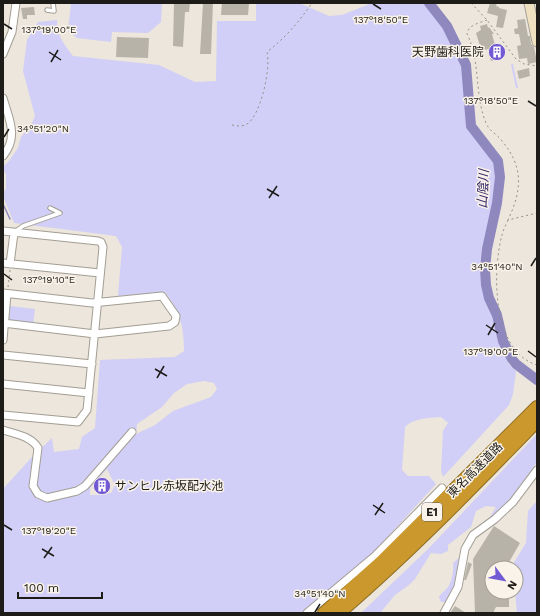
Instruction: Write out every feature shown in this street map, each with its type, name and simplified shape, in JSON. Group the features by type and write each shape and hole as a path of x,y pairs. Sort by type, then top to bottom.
{"highway":[{"name":"東名高速道路","path":"324,613 381,562 537,407"},
{"name":"東名高速道路","path":"339,613 388,569 537,421"}],"main road":[{"path":"529,3 537,42"}],"street":[{"path":"3,54 12,32 16,3"},
{"path":"3,98 13,131 11,143 3,156"},
{"path":"3,231 101,242 104,247 100,273 87,410 78,422 3,415"},
{"path":"14,233 7,264 100,273"},
{"path":"3,340 5,294 92,303 162,296 176,316 175,322 169,326 95,334 4,323"},
{"path":"3,355 92,364"},
{"path":"3,384 89,393"},
{"path":"3,430 32,439 35,443 38,448 33,486 38,494 47,498 77,491 85,486 132,432"},
{"path":"444,613 458,587 465,549 473,535 495,519 513,502 537,470"},
{"path":"308,613 375,556 442,488"}],"lane":[{"path":"47,10 54,11 53,3"},
{"path":"14,233 23,226 60,213 50,208"}],"path":[{"path":"232,125 242,126 250,122 257,110 264,92 268,65 267,52 284,38 312,3"},
{"path":"471,3 487,20 516,59 524,64 537,66"},
{"path":"487,20 471,26 467,32 475,54 478,74 478,90 486,123 489,129 500,138 514,157 520,182 518,194 502,235 497,269 498,304 503,326 511,344 519,354 532,364 537,365"},
{"path":"508,220 537,213"},
{"path":"5,294 7,264"}],"shaded area":[{"path":"71,3 162,3 161,22 148,33 112,32 111,42 77,38 68,31"},
{"path":"256,3 299,3 329,16 342,15 372,3 424,3 444,29 463,68 468,114 472,133 496,164 497,182 494,204 484,247 482,274 485,298 494,316 508,363 516,371 513,394 509,405 443,477 441,471 443,431 448,423 441,417 417,420 405,427 402,470 408,476 429,476 436,484 373,553 302,613 3,613 3,489 32,457 52,438 54,452 79,449 82,437 95,428 100,360 175,357 184,351 182,326 178,313 165,292 118,296 122,247 116,236 14,223 3,196 3,192 6,189 6,174 3,167 18,148 21,137 32,123 35,116 23,71 27,40 38,22 57,20 58,31 64,44 73,56 159,65 195,82 216,81 217,21 256,21","holes":["204,381 214,383 217,389 211,397 173,411 155,425 136,434 137,424 162,407 174,393 187,384","107,469 115,485 111,493 90,495 90,488"]},
{"path":"511,64 513,64 518,88 516,88"},
{"path":"10,306 35,309 33,325 9,321"},
{"path":"537,434 537,462 508,503 490,519 478,527 490,517 496,507 486,506 476,511 471,527 448,545 448,551 441,554 431,553 415,579 395,595 380,613 361,613 428,549"},
{"path":"537,501 537,613 517,613 516,600 524,600 524,560 515,560 526,543 528,511"},
{"path":"460,557 455,586 447,602 441,602 439,597 451,582 453,563"}],"building":[{"path":"174,3 190,3 189,12 185,12 183,47 173,46"},
{"path":"203,3 213,3 211,54 200,54"},
{"path":"222,3 249,3 248,15 221,15"},
{"path":"490,3 497,3 496,6 507,10 503,28 496,27 498,16 487,13"},
{"path":"34,7 35,15 27,15 27,19 23,19 21,8"},
{"path":"525,19 528,36 530,36 531,44 534,47 537,62 528,64 527,58 519,59 517,46 521,45 519,34 515,34 514,29 518,28 517,20"},
{"path":"487,24 488,28 489,27 494,34 492,34 496,49 502,47 505,54 501,55 501,58 491,61 488,49 480,51 476,33 481,30 480,26"},
{"path":"117,37 149,38 148,58 116,57"},
{"path":"529,68 530,76 519,79 517,71"},
{"path":"494,526 520,543 510,560 484,560 484,600 509,600 509,607 496,607 493,613 475,613 473,559"},
{"path":"468,562 472,564 466,580 464,580"},
{"path":"455,606 466,613 450,613"}],"waterway":[{"name":"山陰川","path":"429,3 447,26 466,65 471,126 498,161 500,177 497,203 487,249 485,269 489,298 497,315 503,341 512,359 516,364 537,380"},
{"path":"3,204 10,219"}],"place":[{"name":"天野歯科医院","path":"497,52"},
{"name":"サンヒル赤坂配水池","path":"102,486"}]}
